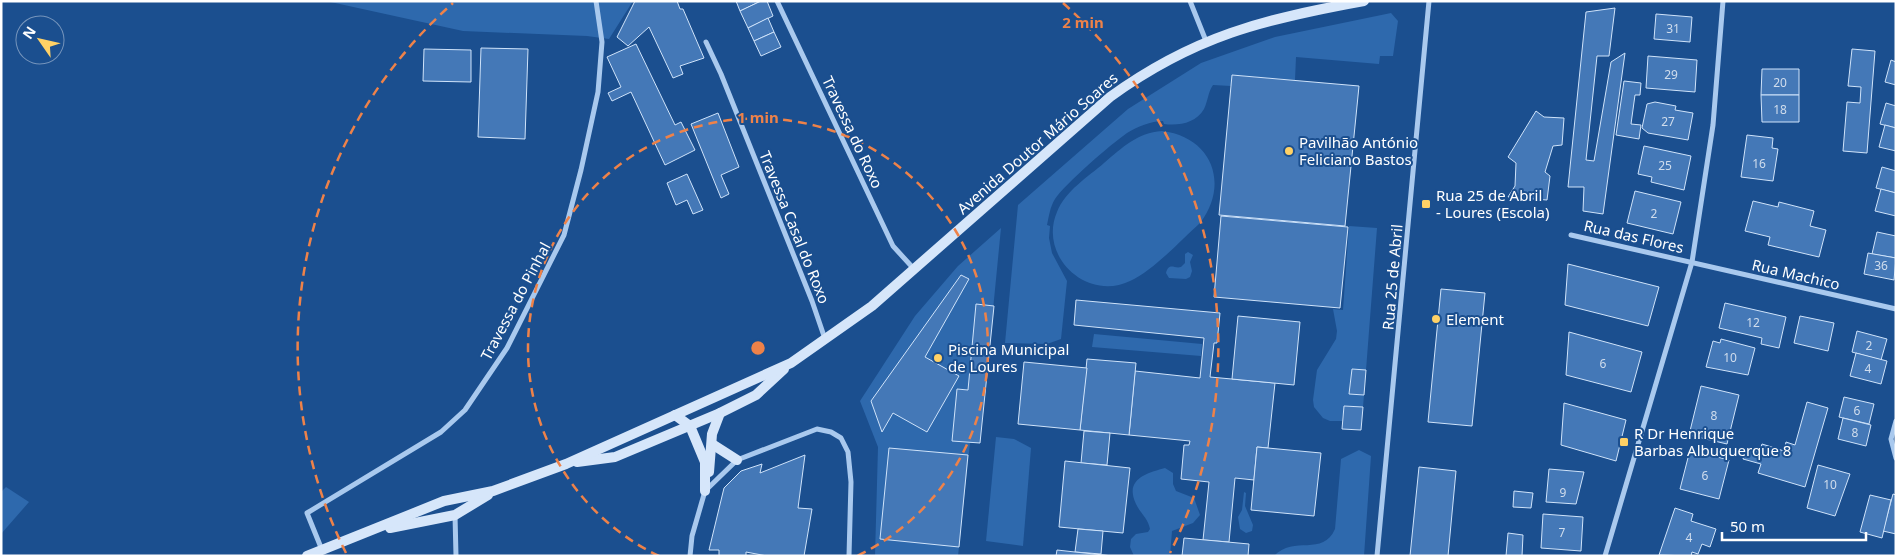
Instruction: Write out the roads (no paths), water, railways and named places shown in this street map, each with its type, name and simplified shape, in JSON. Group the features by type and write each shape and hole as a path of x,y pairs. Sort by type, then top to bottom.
{"street":[{"name":"Travessa do Pinhal","path":"322,550 307,513 441,432 465,410 507,348 564,235 581,170 598,92 602,42 596,1"},
{"name":"Travessa do Roxo","path":"777,1 893,246 914,269"},
{"path":"1190,1 1206,41"},
{"name":"Avenida Doutor Mário Soares","path":"566,464 614,457 720,414 756,395 791,362 872,306 1110,97 1164,61 1206,41 1263,21 1364,1"},
{"name":"Rua 25 de Abril","path":"1377,556 1429,1"},
{"path":"1605,556 1692,262 1712,126 1723,1"},
{"name":"Travessa Casal do Roxo","path":"706,42 721,74 812,301 825,339"},
{"name":"Rua das Flores","path":"1571,235 1692,262"},
{"name":"Rua Machico","path":"1692,262 1896,309"},
{"name":"Avenida Doutor Mário Soares","path":"308,556 379,529 444,501 493,491 566,464 791,362"},
{"path":"690,556 692,536 705,491 712,434 720,414"},
{"path":"675,415 690,426 705,462 705,491"},
{"path":"1896,421 1891,439 1896,458"},
{"path":"705,491 736,460 817,429 831,432 841,438 848,452 850,467 849,556"},
{"path":"712,444 736,460"},
{"name":"Avenida Doutor Mário Soares","path":"379,529 425,523 455,515 493,491"},
{"path":"456,556 455,515 460,505 469,496"}],"place":[{"name":"Pavilhão António Feliciano Bastos","path":"1289,151"},
{"name":"Rua 25 de Abril - Loures (Escola)","path":"1426,204"},
{"name":"Element","path":"1436,319"},
{"name":"Piscina Municipal de Loures","path":"938,358"},
{"name":"R Dr Henrique Barbas Albuquerque 8","path":"1624,442"}]}
